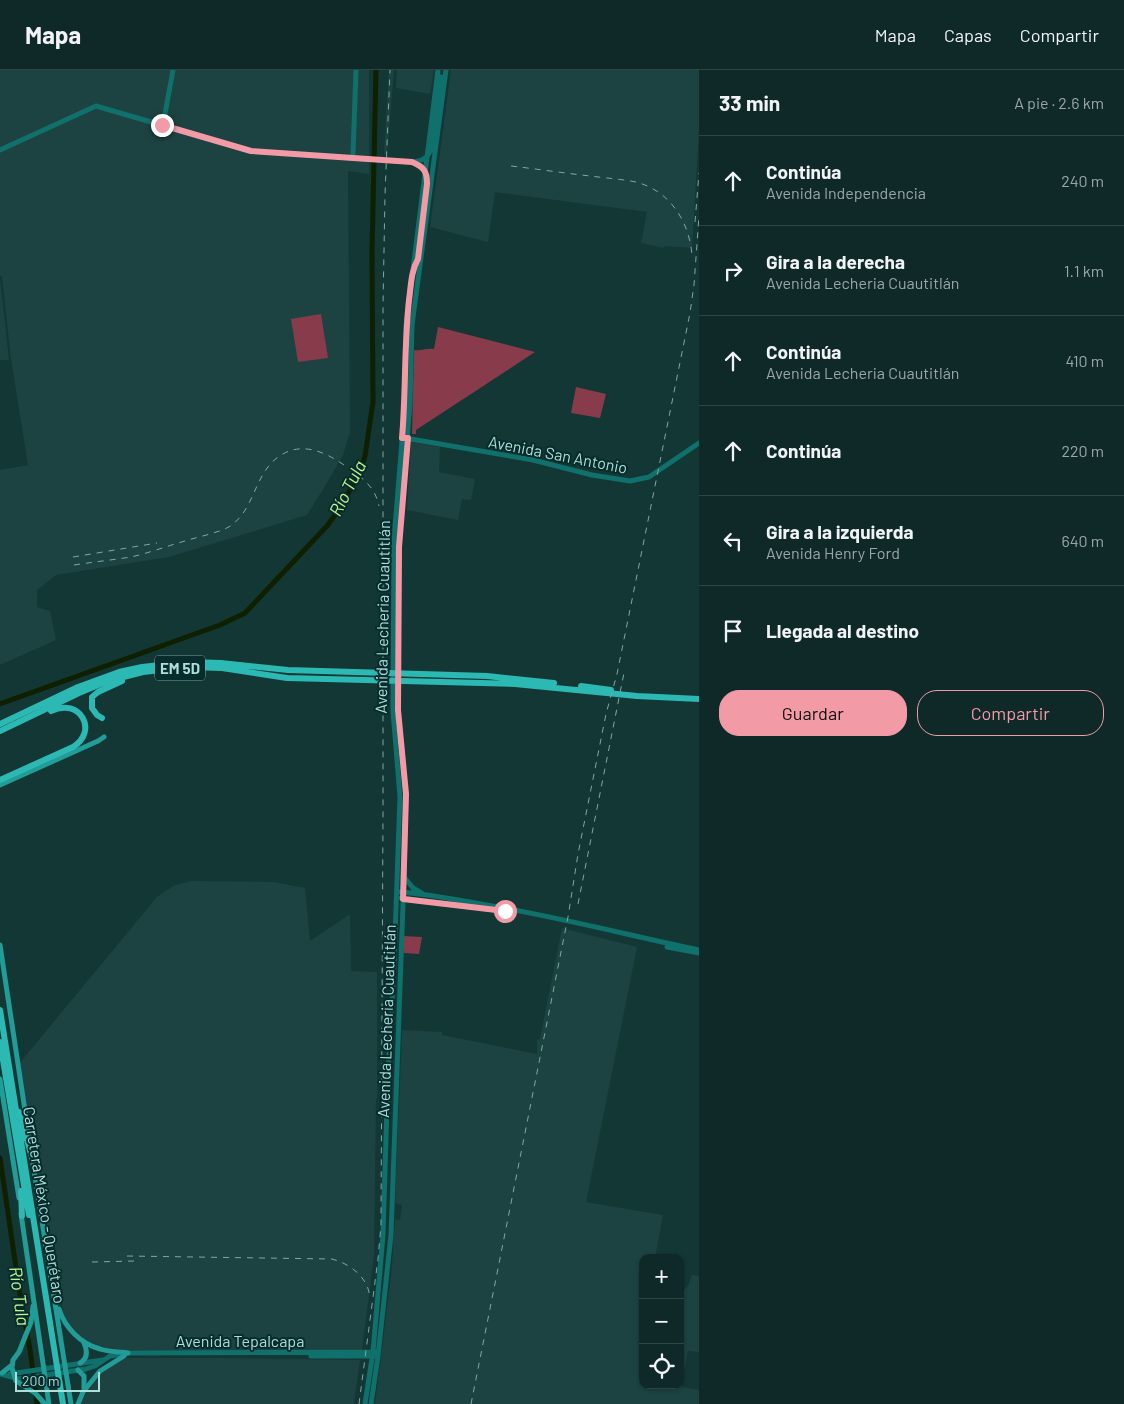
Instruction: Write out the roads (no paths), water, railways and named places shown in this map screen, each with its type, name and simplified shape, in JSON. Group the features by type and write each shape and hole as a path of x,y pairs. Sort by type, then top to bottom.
{"highway":[{"name":"EM 5D","path":"0,724 78,687 119,672 162,664 213,662 288,670 372,672 403,676"},
{"name":"EM 5D","path":"0,732 96,686 131,675 189,667 222,668 287,678 372,679 403,676 487,676 557,686 699,699"},
{"path":"102,718 95,713 91,706 91,699 96,693 124,680 160,672 165,669"},
{"name":"EM 5D","path":"638,694 699,695"},
{"path":"0,732 60,707 74,709 80,714 86,727 80,741 73,747 0,780"},
{"path":"0,720 19,715"},
{"name":"Carretera México - Querétaro","path":"0,1010 59,1403"},
{"name":"Carretera México - Querétaro","path":"0,1042 59,1403"},
{"path":"14,1096 32,1161"},
{"path":"20,1168 22,1216"}],"main road":[{"path":"162,125 173,70"},
{"path":"353,154 356,70"},
{"name":"Avenida Lecheria Cuautitlán","path":"371,1404 383,1235 400,797 393,711 394,540 405,438 406,325 438,70"},
{"path":"0,150 96,106 251,151 412,162 423,160 430,153 444,70"},
{"name":"Avenida Lecheria Cuautitlán","path":"365,1404 375,1354 391,1235 406,794 398,710 399,554 405,438 412,325 444,70"},
{"path":"412,162 423,168 427,177 418,259 413,268"},
{"path":"425,170 432,170"},
{"name":"Avenida San Antonio","path":"405,438 533,460 620,481 636,481 656,472 699,443"},
{"path":"0,785 104,737"},
{"path":"404,878 413,888 426,895"},
{"path":"396,895 505,909"},
{"path":"403,896 426,895 505,909 699,954"},
{"path":"648,941 699,950"},
{"path":"0,945 32,1161 72,1404"},
{"path":"0,1079 50,1404"},
{"path":"53,1285 64,1321 69,1328 90,1346 126,1354"},
{"path":"6,1375 20,1350 30,1324 33,1291"},
{"path":"78,1364 84,1360 87,1353 81,1339"},
{"path":"83,1392 103,1368 126,1354"},
{"name":"Avenida Tepalcapa","path":"6,1375 103,1360 126,1354 375,1354"},
{"name":"Avenida Tepalcapa","path":"6,1375 24,1378 77,1370 94,1367 103,1360"},
{"path":"6,1375 12,1365"},
{"path":"77,1370 82,1372 85,1378 83,1392 78,1404"},
{"path":"6,1375 27,1388 45,1404"}],"waterway":[{"name":"Río Tula","path":"0,704 220,625 245,613 327,526 342,505 361,469 365,456 373,402 372,252 376,70"},
{"name":"Río Tula","path":"0,1158 37,1404"}],"railway":[{"path":"359,1404 381,1225 383,305 390,70"},
{"path":"511,166 625,180 648,186 659,192 676,209 687,231 692,255"},
{"path":"695,222 699,173"},
{"path":"471,1404 568,917 578,854 606,714 617,674 690,313 699,216"},
{"path":"74,565 144,554 225,529 243,514 264,472 272,463 281,455 298,449 315,450 347,467 363,479 371,488 379,506"},
{"path":"73,557 157,543"},
{"path":"578,904 624,673"},
{"path":"127,1256 332,1259 346,1264 363,1278 369,1291 370,1299"},
{"path":"92,1262 135,1261"}]}
